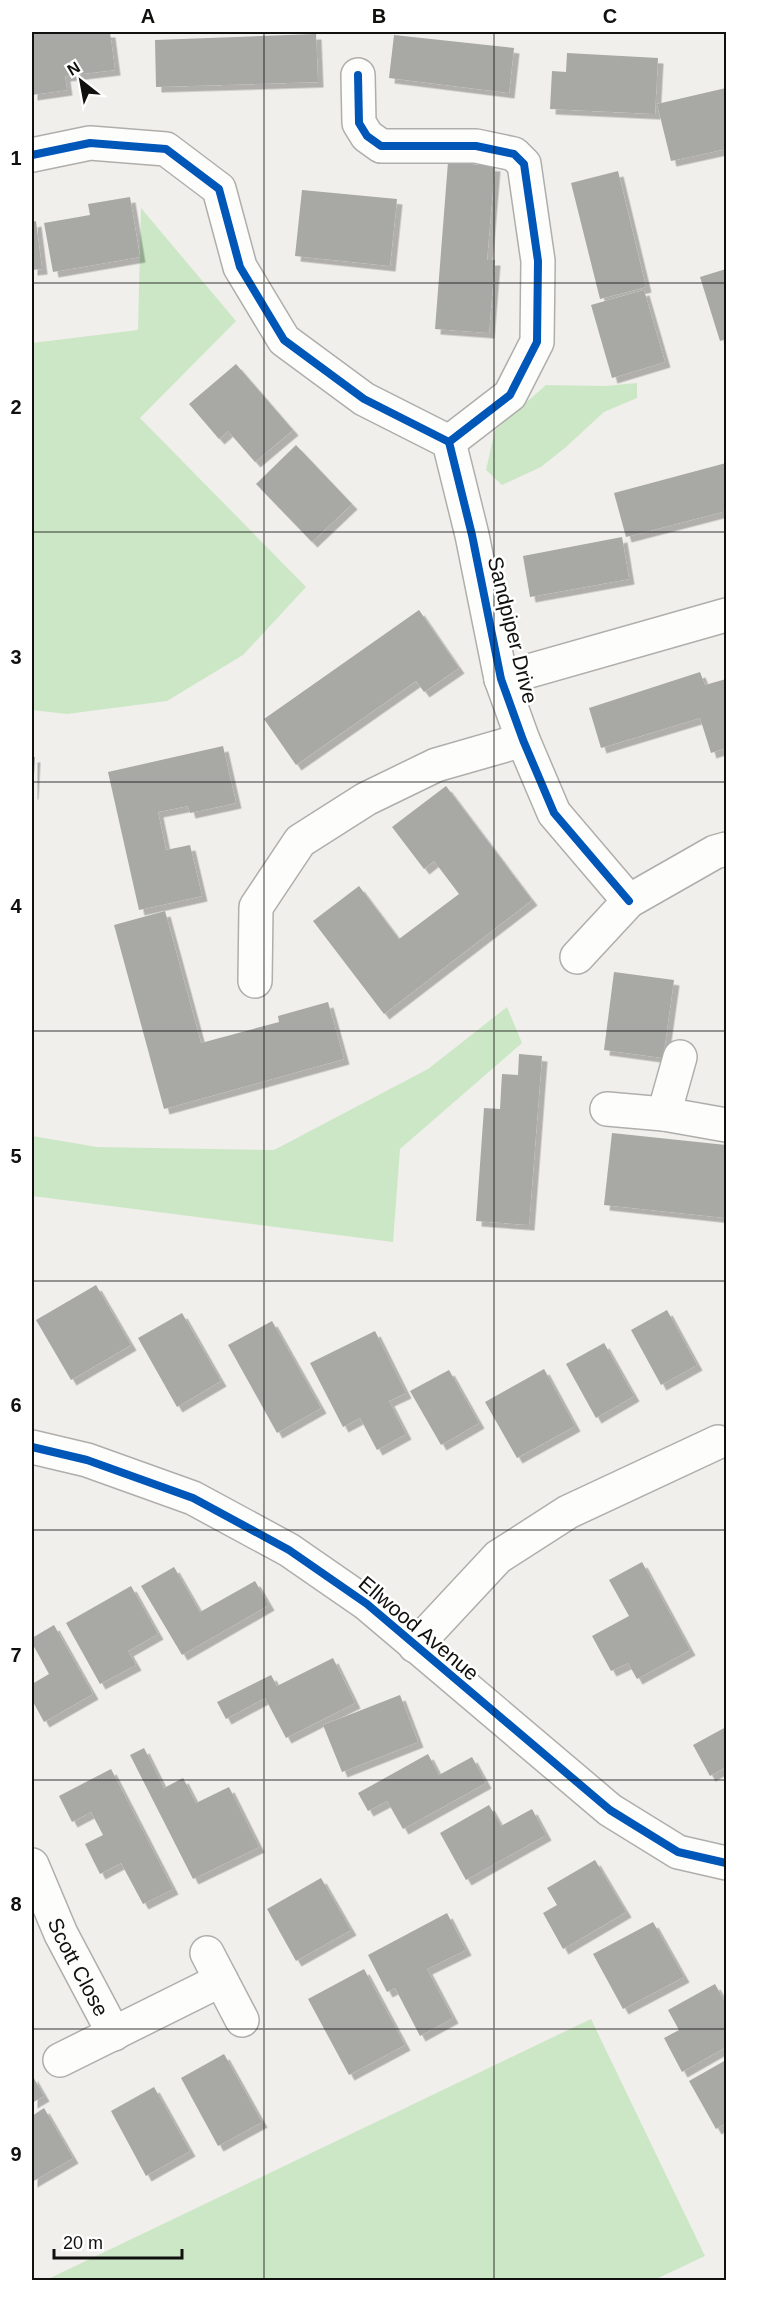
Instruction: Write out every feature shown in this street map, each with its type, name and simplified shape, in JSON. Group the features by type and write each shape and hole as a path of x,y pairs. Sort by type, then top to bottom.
{"street":[{"path":"32,155 90,143 166,150 219,189 240,267 284,340 364,399 449,442 510,395 537,342 538,261 524,164 514,154 476,146 381,146 367,136 359,123 358,75"},
{"name":"Sandpiper Drive","path":"449,442 472,535 501,679 523,740 554,813 629,901"},
{"name":"Sandpiper Drive","path":"501,679 726,615"},
{"path":"255,981 256,907 300,841 366,799 436,765 523,740"},
{"path":"578,957 629,901 715,852 726,849"},
{"path":"663,1114 680,1057"},
{"path":"606,1109 663,1114 726,1125"},
{"name":"Ellwood Avenue","path":"415,1646 498,1557 568,1512 718,1442"},
{"name":"Ellwood Avenue","path":"32,1447 87,1460 193,1498 289,1550 367,1604 610,1810 678,1852 726,1863"},
{"name":"Scott Close","path":"32,1865 61,1934 114,2034"},
{"name":"Scott Close","path":"60,2060 114,2034 214,1966 242,2020"}],"green space":[{"path":"141,208 236,321 140,418 306,587 243,655 167,701 67,714 32,710 32,343 138,330"},
{"path":"637,383 637,398 604,412 541,467 502,485 486,470 495,430 546,385 606,386"},
{"path":"507,1007 522,1043 400,1149 393,1242 32,1196 32,1136 97,1147 274,1150 428,1069"},
{"path":"591,2019 705,2256 654,2280 46,2280"}],"building":[{"path":"32,32 110,32 115,70 65,76 67,90 32,95"},
{"path":"316,34 318,82 156,87 155,40"},
{"path":"394,35 514,48 509,93 389,78"},
{"path":"567,53 658,58 655,114 550,109 552,71 566,72"},
{"path":"726,88 726,149 671,161 657,104"},
{"path":"448,162 495,166 487,260 495,260 489,333 435,329"},
{"path":"618,171 646,287 600,299 571,183"},
{"path":"302,190 397,199 390,266 295,256"},
{"path":"130,197 140,257 53,272 44,223 90,215 88,204"},
{"path":"36,221 42,269 32,270 32,222"},
{"path":"726,269 726,339 720,341 700,277"},
{"path":"644,290 665,362 612,378 591,305"},
{"path":"236,364 293,430 255,462 228,431 219,439 189,404"},
{"path":"296,445 352,504 312,542 256,484"},
{"path":"726,463 726,511 626,537 614,493"},
{"path":"622,537 629,579 530,597 523,556"},
{"path":"419,610 459,668 424,692 416,681 296,765 264,719"},
{"path":"700,672 705,685 726,679 726,748 711,753 700,718 601,748 589,708"},
{"path":"223,746 236,803 190,813 188,806 158,812 166,850 190,845 202,896 139,910 108,772"},
{"path":"32,757 35,757 33,794 32,794"},
{"path":"446,786 532,900 384,1014 313,921 359,886 399,939 459,894 434,861 424,869 392,827"},
{"path":"165,911 201,1043 279,1022 278,1016 328,1002 344,1059 164,1109 114,925"},
{"path":"614,972 674,980 663,1058 604,1050"},
{"path":"519,1054 542,1056 529,1225 476,1221 484,1108 500,1109 502,1074 518,1075"},
{"path":"612,1133 726,1145 726,1218 604,1205"},
{"path":"96,1285 131,1345 71,1380 36,1320"},
{"path":"667,1310 697,1365 661,1385 631,1330"},
{"path":"182,1313 221,1381 177,1407 138,1338"},
{"path":"272,1321 321,1408 277,1433 228,1345"},
{"path":"375,1331 406,1393 389,1401 406,1434 377,1450 360,1418 343,1427 310,1363"},
{"path":"604,1343 634,1396 596,1418 566,1364"},
{"path":"544,1369 575,1426 517,1458 485,1402"},
{"path":"449,1370 479,1423 441,1445 410,1391"},
{"path":"642,1562 690,1650 637,1679 628,1663 611,1671 592,1636 629,1616 609,1580"},
{"path":"174,1567 200,1612 255,1581 269,1605 182,1655 141,1586"},
{"path":"131,1586 158,1634 128,1651 136,1665 100,1684 66,1623"},
{"path":"54,1625 93,1694 44,1722 32,1700 32,1684 49,1674 32,1643 32,1638"},
{"path":"333,1658 355,1703 286,1738 265,1698 226,1719 217,1702 271,1675 277,1686"},
{"path":"400,1695 418,1742 342,1772 323,1725"},
{"path":"726,1727 726,1767 710,1776 693,1745"},
{"path":"144,1748 164,1788 183,1778 196,1803 229,1787 259,1847 193,1879 130,1755"},
{"path":"428,1754 439,1775 472,1757 486,1783 403,1829 387,1801 368,1811 358,1793"},
{"path":"111,1769 173,1889 143,1904 121,1863 100,1874 85,1844 103,1835 91,1812 72,1822 59,1796"},
{"path":"489,1805 501,1826 532,1809 546,1835 466,1880 440,1833"},
{"path":"595,1860 626,1912 563,1949 543,1913 557,1905 547,1888"},
{"path":"321,1878 351,1930 296,1961 267,1909"},
{"path":"447,1913 466,1950 427,1969 453,2018 420,2036 395,1988 387,1992 368,1955"},
{"path":"653,1922 684,1977 623,2009 593,1954"},
{"path":"364,1969 405,2045 349,2075 308,1999"},
{"path":"715,1984 726,2004 726,2047 682,2072 664,2038 679,2030 668,2010"},
{"path":"224,2054 262,2122 218,2146 181,2078"},
{"path":"726,2060 726,2123 716,2129 689,2081"},
{"path":"32,2075 44,2096 32,2103"},
{"path":"154,2087 190,2151 146,2176 111,2111"},
{"path":"44,2108 73,2158 32,2182 32,2116"}],"cycle path":[{"path":"358,75 359,123 367,136 381,146 476,146 514,154 524,164 538,261 537,342 510,395 449,442 472,535 501,679 523,740 554,813 629,901"},
{"path":"32,155 90,143 166,149 219,189 240,267 284,340 364,399 449,442"},
{"path":"32,1447 87,1460 193,1498 289,1550 367,1604 610,1810 678,1852 726,1863"}]}
